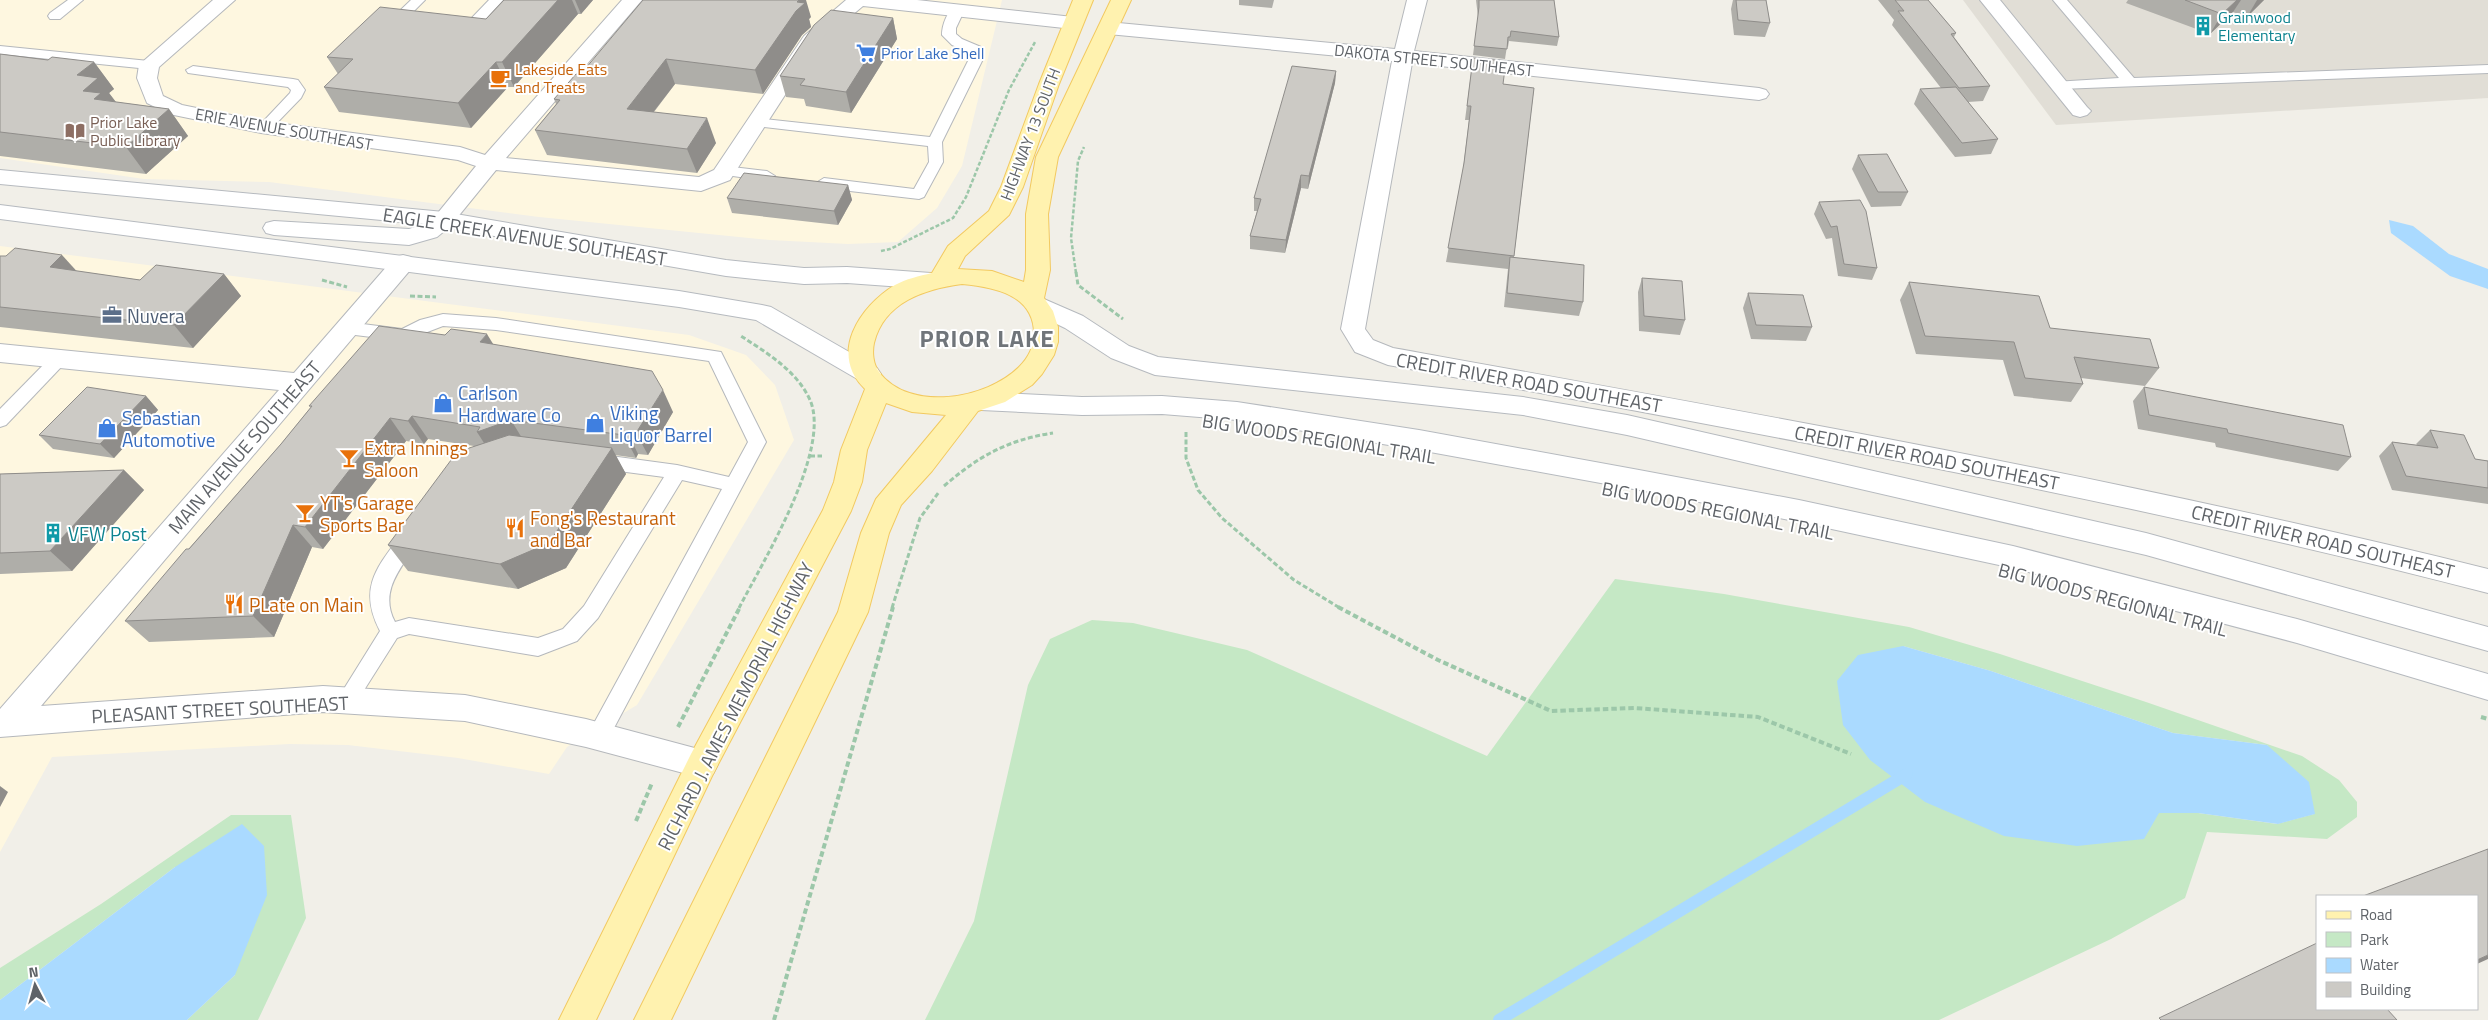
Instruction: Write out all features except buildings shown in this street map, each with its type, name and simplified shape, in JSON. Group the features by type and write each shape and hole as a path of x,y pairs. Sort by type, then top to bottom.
{"main road":[{"name":"HIGHWAY 13 SOUTH","path":"936,280 956,251 998,215 1012,187 1083,0"},
{"name":"HIGHWAY 13 SOUTH","path":"1035,302 1038,270 1037,214 1047,157 1121,0"},
{"path":"962,276 992,279 1018,288 1035,302 1047,324 1046,346 1034,369 1011,388 976,402 947,406 918,404 892,396 874,380 862,363 860,343 867,323 883,305 905,291 936,280 962,276"},
{"name":"RICHARD J. AMES MEMORIAL HIGHWAY","path":"577,1020 702,764 837,511 848,482 854,450 874,380"},
{"path":"652,1020 853,612 875,533 890,499 976,402"}],"street":[{"path":"149,65 225,0"},
{"path":"10,213 72,211 143,215 316,232 409,237 429,232 444,219 490,163 632,0"},
{"path":"724,171 811,40 858,0"},
{"path":"864,0 1073,23"},
{"path":"1403,56 1417,0"},
{"path":"1990,0 2080,111"},
{"name":"DAKOTA STREET SOUTHEAST","path":"1108,28 1403,56 1758,94"},
{"name":"CREDIT RIVER ROAD SOUTHEAST","path":"1403,56 1353,329 1364,346 1388,356 1833,438 2251,522 2488,581"},
{"name":"ERIE AVENUE SOUTHEAST","path":"149,65 146,78 154,99 176,110 264,128 460,154 490,163 701,184 722,174 724,171"},
{"name":"EAGLE CREEK AVENUE SOUTHEAST","path":"0,177 132,191 444,219 726,268 804,276 848,275 936,280"},
{"name":"EAGLE CREEK AVENUE SOUTHEAST","path":"10,213 679,299 762,313 874,380"},
{"name":"MAIN AVENUE SOUTHEAST","path":"4,723 403,263"},
{"path":"1035,302 1074,322 1120,352 1155,366 1513,405 1627,425 2146,544 2488,639"},
{"path":"0,352 299,383"},
{"path":"976,402 1082,406 1162,405 1238,411 1419,440 1639,480 1809,513 2013,557 2270,624 2488,687"},
{"name":"PLEASANT STREET SOUTHEAST","path":"4,723 323,699 347,700 465,708 598,736 702,764"}],"lane":[{"path":"55,16 76,0"},
{"path":"412,27 393,25 418,0"},
{"path":"448,30 466,31 496,0"},
{"path":"2060,0 2130,82"},
{"path":"812,181 919,194 936,162 935,142 977,57 976,50 957,42 949,35 949,28 957,11"},
{"path":"0,50 149,65"},
{"path":"2058,85 2488,69"},
{"path":"193,70 294,83 298,90 296,95 264,128"},
{"path":"756,122 935,142"},
{"path":"724,171 782,178"},
{"path":"348,328 404,335 426,324 443,320 478,323 715,356 757,442 598,736"},
{"path":"0,420 59,359"},
{"path":"582,460 677,472 734,486"},
{"path":"347,700 390,632 409,626 538,647 570,635 591,612 677,472"},
{"path":"390,632 379,607 382,584 391,564 423,519"}],"path":[{"path":"1086,142 1078,161 1071,238 1078,285 1126,321"},
{"name":"BIG WOODS REGIONAL TRAIL","path":"1180,430 1196,431"},
{"path":"1186,430 1186,458 1198,490 1222,518 1294,580 1354,617 1438,660 1551,711 1635,708 1758,717 1851,754"},
{"path":"774,1020 920,518 942,488 973,460 1002,445 1036,435 1055,433"},
{"path":"705,674 787,515 810,456"},
{"path":"2478,716 2488,719"}],"shaded area":[{"path":"0,0 1002,0 962,166 937,208 898,242 848,244 770,240 539,217 269,182 144,179 0,158 0,58 9,51 0,49"},
{"path":"1963,0 2488,0 2488,98 2056,125"},
{"path":"0,246 689,335 746,355 775,385 794,440 637,705 567,747 549,774 458,758 348,745 289,744 52,757 0,852"}],"green space":[{"path":"1615,579 1724,594 1909,627 2000,654 2302,756 2339,780 2357,802 2357,817 2327,839 2207,832 2185,898 2111,939 1939,1020 925,1020 974,921 1028,685 1050,639 1092,620 1133,623 1247,650 1487,756","holes":["1903,646 1991,671 2173,733 2267,745 2314,814 2277,824 2198,813 2159,813"]},
{"path":"231,815 291,815 306,918 258,1020 187,1020 235,975 175,867 0,1000 0,968 101,904"}],"water":[{"path":"2389,220 2413,226 2449,254 2488,269 2488,289 2450,276 2391,233"},
{"path":"1903,646 1991,671 2173,733 2267,745 2309,782 2315,814 2278,824 2198,813 2159,813 2144,839 2077,846 2004,836 1925,802 1870,760 1843,725 1837,681 1858,655"},
{"path":"242,824 264,846 267,895 235,975 187,1020 0,1020 0,1000 175,867"}],"waterway":[{"path":"1499,1020 1907,774"}],"place":[{"name":"Grainwood Elementary","path":"2203,26"},
{"name":"Prior Lake Shell","path":"866,53"},
{"name":"Lakeside Eats and Treats","path":"500,78"},
{"name":"Prior Lake Public Library","path":"75,131"},
{"name":"Nuvera","path":"112,315"},
{"name":"Carlson Hardware Co","path":"443,403"},
{"name":"Viking Liquor Barrel","path":"595,423"},
{"name":"Sebastian Automotive","path":"107,428"},
{"name":"Extra Innings Saloon","path":"349,458"},
{"name":"YT's Garage Sports Bar","path":"305,513"},
{"name":"Fong's Restaurant and Bar","path":"515,528"},
{"name":"VFW Post","path":"53,533"},
{"name":"PLate on Main","path":"234,604"}],"district":[{"name":"PRIOR LAKE","path":"987,338"}]}
